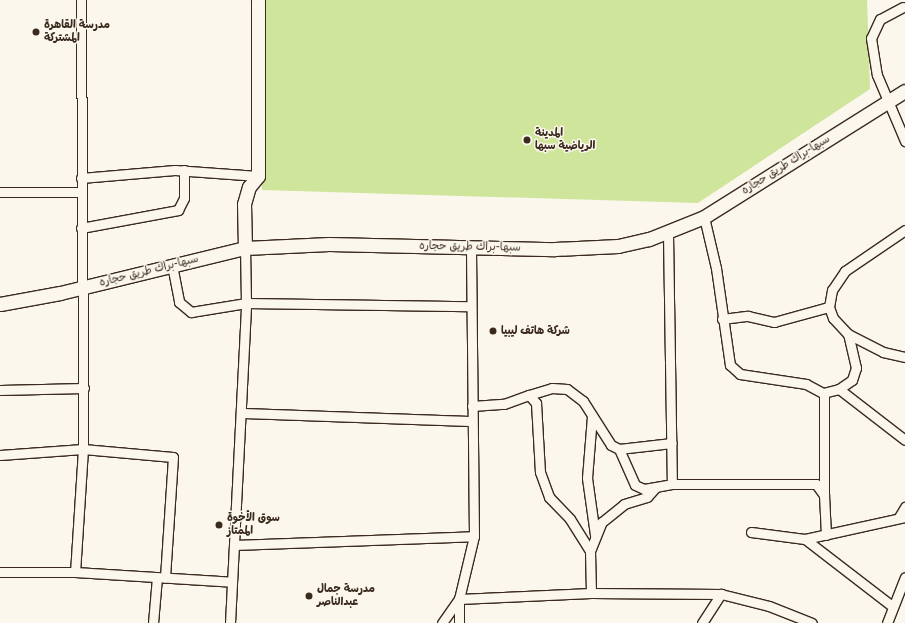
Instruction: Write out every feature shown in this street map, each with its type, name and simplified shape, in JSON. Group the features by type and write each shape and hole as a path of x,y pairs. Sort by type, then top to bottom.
{"main road":[{"path":"245,248 244,204 249,187 258,176 258,0"},
{"name":"سبها-براك طريق حجاره","path":"0,304 81,289 172,265 245,248 329,244 471,248 618,246 668,234 704,217 889,99 905,91"}],"street":[{"path":"76,572 83,449 84,388 81,289 81,0"},
{"path":"903,7 880,19 872,38 877,75 889,99 905,141"},
{"path":"81,178 184,170 258,176"},
{"path":"81,228 178,210 184,198 184,170"},
{"path":"0,192 81,192"},
{"path":"704,217 716,268 728,359 736,371 806,384 824,393 839,389 849,384 855,373 848,334"},
{"path":"905,230 845,271 832,290 829,307 833,318 848,334 883,352 905,357"},
{"path":"668,234 672,484"},
{"path":"230,623 246,303 245,248"},
{"path":"459,623 459,599 474,536 470,306 471,248"},
{"path":"172,265 183,307 202,311 246,303 470,306"},
{"path":"722,319 748,316 774,322 829,307"},
{"path":"0,390 84,388"},
{"path":"472,406 504,404 552,388 567,389 592,413 599,430 611,445 619,449 672,443"},
{"path":"839,389 905,440"},
{"path":"824,393 824,495 826,535"},
{"path":"529,395 536,403 540,472 544,486 590,551"},
{"path":"241,413 472,421"},
{"path":"592,413 587,478 595,535"},
{"path":"0,455 83,449 173,457 161,577 152,623"},
{"path":"619,449 635,485 656,487 672,484 812,483 824,495"},
{"path":"591,593 590,551 595,535 602,522 618,508 647,497 656,487"},
{"path":"751,532 804,538 826,535 902,517 905,507"},
{"path":"234,545 474,536"},
{"path":"804,538 892,606"},
{"path":"0,572 76,572 232,582"},
{"path":"887,623 892,606 902,588 905,577"},
{"path":"459,599 591,593 721,594 769,606 812,623"},
{"path":"700,622 721,594"},
{"path":"442,623 459,599"}],"green space":[{"name":"المدينة الرياضية سبها","path":"259,0 867,0 870,89 698,203 262,190"}],"place":[{"name":"مدرسة القاهرة المشتركة","path":"36,32"},
{"name":"المدينة الرياضية سبها","path":"527,140"},
{"name":"شركة هاتف ليبيا","path":"493,331"},
{"name":"سوق الأخوة الممتاز","path":"219,525"},
{"name":"مدرسة جمال عبدالناصر","path":"309,596"}]}
